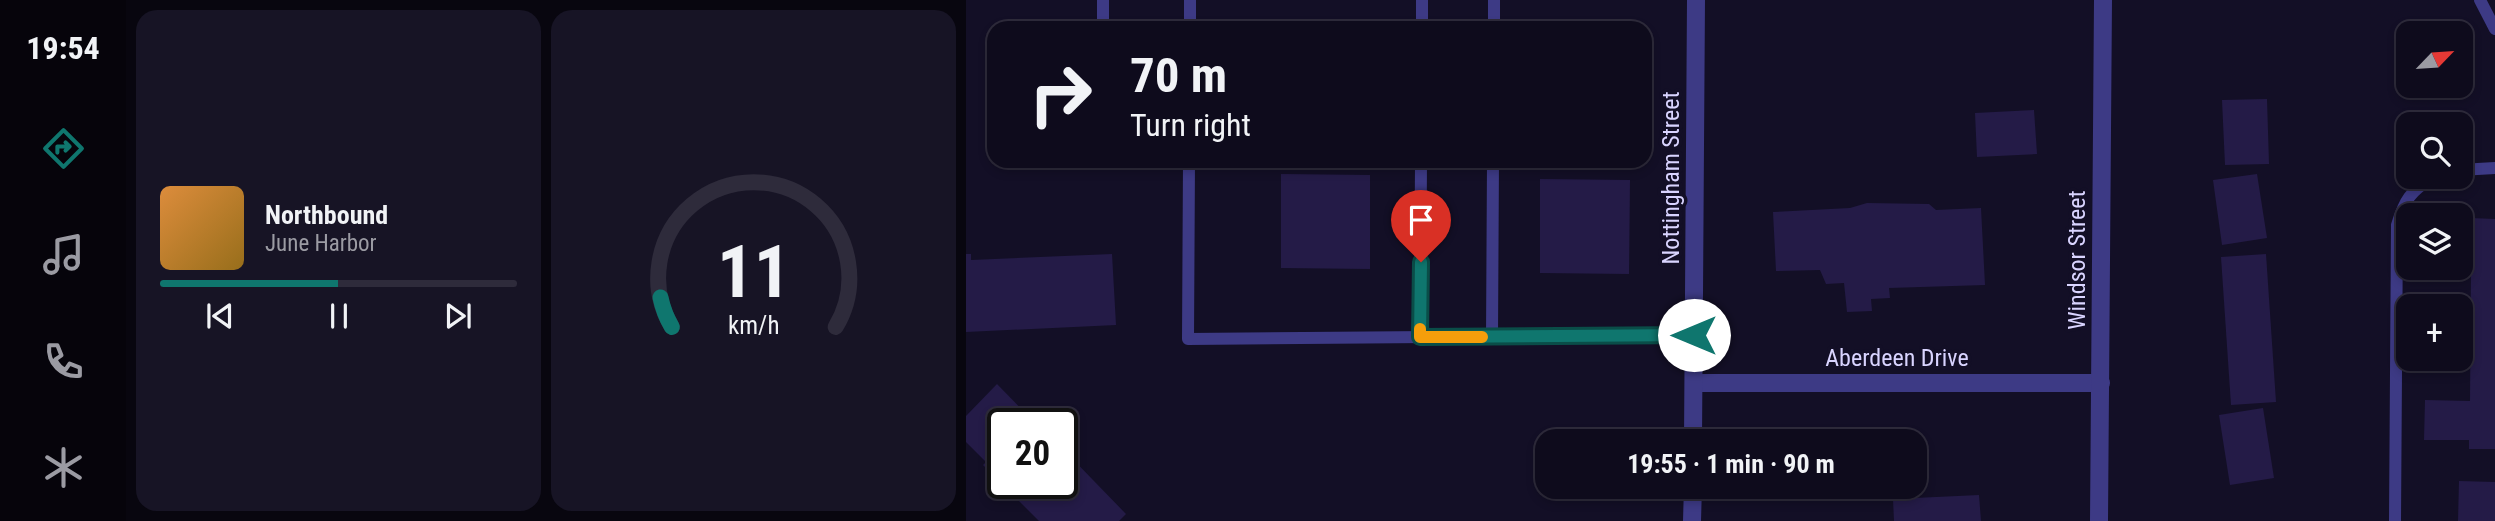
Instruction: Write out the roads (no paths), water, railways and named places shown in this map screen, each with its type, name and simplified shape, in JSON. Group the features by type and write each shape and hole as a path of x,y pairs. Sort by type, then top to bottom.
{"street":[{"name":"Nottingham Street","path":"1693,429 1696,0"},
{"name":"Windsor Street","path":"2099,521 2103,0"},
{"name":"Aberdeen Drive","path":"1694,383 2101,383"},
{"path":"1692,521 1693,499"}],"lane":[{"path":"1103,0 1103,21"},
{"path":"1190,0 1190,21"},
{"path":"1422,0 1422,21"},
{"path":"1494,0 1494,21"},
{"path":"2480,0 2495,29"},
{"path":"1189,168 1188,339 1694,335"},
{"path":"1420,337 1421,168"},
{"path":"1492,337 1493,168"},
{"path":"2473,169 2495,168"},
{"path":"2395,521 2397,225 2404,203 2414,189"}]}
